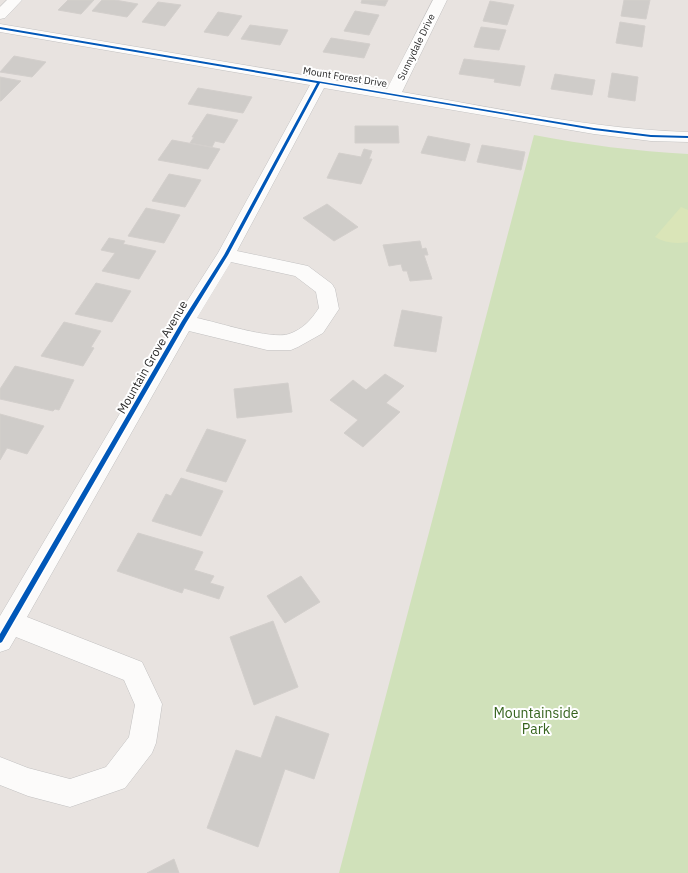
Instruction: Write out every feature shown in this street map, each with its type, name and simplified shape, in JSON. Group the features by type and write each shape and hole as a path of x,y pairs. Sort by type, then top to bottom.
{"street":[{"path":"0,15 15,0"},
{"name":"Sunnydale Drive","path":"393,93 440,0"},
{"name":"Mount Forest Drive","path":"0,28 319,82 393,93 606,131 651,136 688,137"},
{"name":"Mountain Grove Avenue","path":"0,771 28,782 70,793 115,778 142,743 149,704 133,671 6,632 184,322 226,255 319,82"},
{"name":"Mountain Grove Avenue","path":"184,322 267,342 291,342 316,328 329,308 325,288 301,271 226,255"}],"green space":[{"name":"Mountainside Park","path":"534,135 611,147 688,154 688,873 339,873"},
{"path":"681,207 688,210 688,242 679,243 663,241 655,237"}],"building":[{"path":"68,0 94,0 81,14 58,10"},
{"path":"102,0 115,0 138,4 127,17 92,11"},
{"path":"362,0 388,0 385,6 361,3"},
{"path":"624,0 650,0 646,19 621,16"},
{"path":"490,1 514,5 507,25 483,21"},
{"path":"158,2 181,5 165,26 142,22"},
{"path":"355,11 379,15 369,35 344,31"},
{"path":"218,12 242,16 228,36 204,32"},
{"path":"620,22 645,26 642,47 616,43"},
{"path":"250,25 288,30 280,45 241,39"},
{"path":"481,27 506,30 499,50 474,47"},
{"path":"331,38 370,44 364,58 323,52"},
{"path":"14,56 46,62 32,77 0,72"},
{"path":"464,59 525,66 520,86 494,82 495,79 459,74"},
{"path":"612,73 638,77 635,101 608,97"},
{"path":"555,74 595,80 592,95 551,89"},
{"path":"0,77 21,81 1,101 0,101"},
{"path":"198,88 252,97 243,113 188,104"},
{"path":"207,114 238,120 224,143 215,141 212,147 190,143 194,137 192,137"},
{"path":"355,126 398,126 399,143 355,143"},
{"path":"428,136 470,144 465,161 421,153"},
{"path":"172,140 220,149 208,169 158,160"},
{"path":"482,145 525,152 521,170 477,162"},
{"path":"364,149 372,151 369,159 372,159 361,184 327,178 339,153 361,157"},
{"path":"169,174 201,180 185,207 152,201"},
{"path":"327,204 358,227 334,241 303,218"},
{"path":"146,208 180,215 164,243 128,236"},
{"path":"109,238 125,241 123,244 156,251 139,279 102,271 115,253 101,250"},
{"path":"420,241 422,249 426,248 428,255 424,255 432,279 410,281 407,271 403,271 401,264 389,266 383,245"},
{"path":"96,283 131,291 112,322 75,314"},
{"path":"402,310 442,317 436,352 394,346"},
{"path":"64,322 101,331 91,347 94,348 83,366 41,356"},
{"path":"15,366 74,380 59,410 55,409 53,411 0,399 0,389"},
{"path":"385,374 404,386 386,403 400,412 363,447 344,433 358,420 330,400 353,380 366,390"},
{"path":"288,383 292,412 237,418 234,389"},
{"path":"0,414 44,426 27,454 7,448 0,460"},
{"path":"207,429 246,440 226,482 186,471"},
{"path":"181,478 223,491 201,536 152,521 166,494 171,496"},
{"path":"138,533 203,552 194,570 214,576 210,583 224,587 219,599 184,588 182,593 117,571"},
{"path":"301,576 320,602 285,623 267,596"},
{"path":"273,621 298,687 254,705 230,637"},
{"path":"276,716 329,734 314,779 285,769 258,847 207,828 236,750 261,758"},
{"path":"174,859 179,873 147,873"}],"cycle path":[{"path":"0,28 594,129 651,136 688,137"},
{"path":"0,640 184,322 226,255 319,82"}]}
